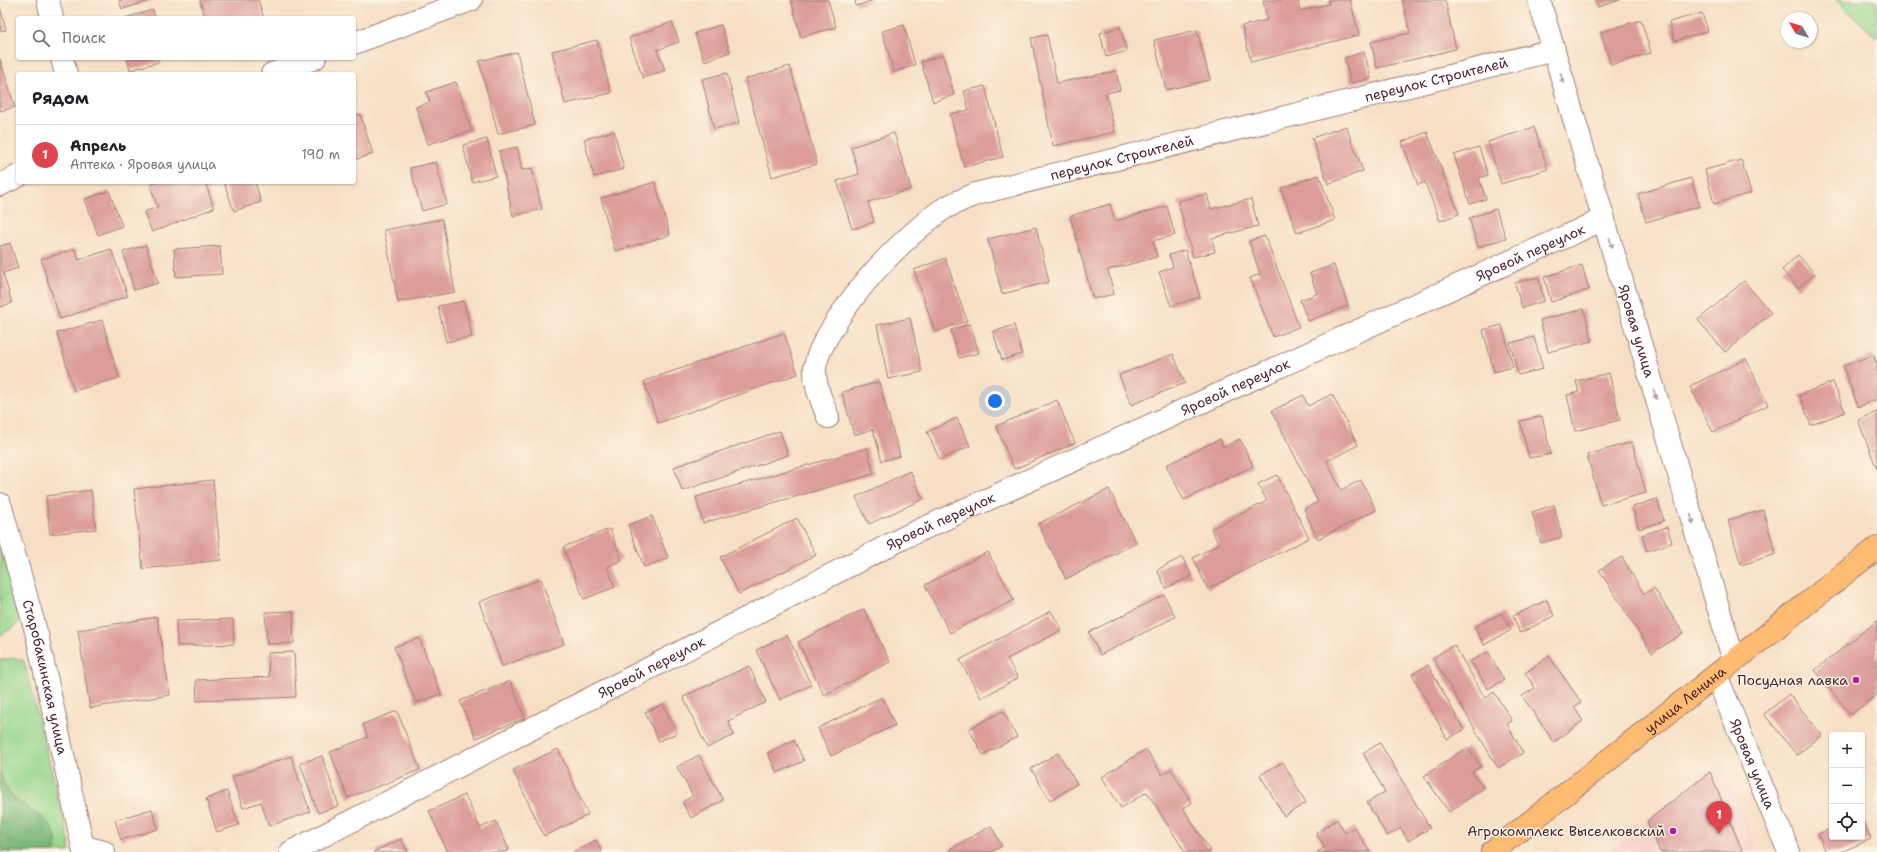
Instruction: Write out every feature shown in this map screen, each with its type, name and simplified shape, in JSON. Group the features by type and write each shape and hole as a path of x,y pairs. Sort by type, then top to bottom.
{"main road":[{"name":"улица Ленина","path":"1492,852 1877,548"}],"street":[{"path":"48,0 52,16"},
{"path":"356,43 471,0"},
{"name":"Яровая улица","path":"1539,0 1734,661"},
{"name":"переулок Строителей","path":"828,417 815,384 815,366 823,344 830,331 855,294 880,266 905,241 942,210 959,201 976,194 1554,50"},
{"path":"62,60 66,72"},
{"path":"277,72 310,60"},
{"path":"0,185 16,177"},
{"name":"Яровой переулок","path":"291,852 907,536 1604,219"},
{"name":"Старобакинская улица","path":"0,504 37,635 90,850"},
{"name":"Яровая улица","path":"1716,675 1789,852"}],"shaded area":[{"path":"1722,762 1759,852 1608,852"}],"green space":[{"path":"1836,0 1877,0 1877,38"},
{"path":"0,547 21,618 16,625 0,636"},
{"path":"14,658 24,661 69,841 69,852 0,852 0,660"},
{"path":"0,771 4,784 12,796 44,819 55,833 56,842 54,852 8,852 0,847"}],"building":[{"path":"119,0 154,0 122,9"},
{"path":"200,0 258,0 263,16 204,16"},
{"path":"791,0 828,0 836,27 801,37"},
{"path":"855,0 874,0 856,6"},
{"path":"1263,0 1298,0 1300,11 1329,4 1328,0 1350,0 1359,35 1251,62 1242,26 1267,20"},
{"path":"1402,0 1445,0 1456,49 1377,68 1371,42 1410,33"},
{"path":"1596,0 1620,0 1598,7"},
{"path":"0,7 6,30 0,31"},
{"path":"153,10 154,16 132,16"},
{"path":"1702,13 1708,31 1675,41 1669,22"},
{"path":"1641,20 1651,53 1611,65 1601,32"},
{"path":"672,22 679,42 657,50 665,70 643,78 629,38"},
{"path":"721,25 730,52 704,61 695,33"},
{"path":"904,25 915,65 894,72 882,31"},
{"path":"1120,27 1127,51 1106,57 1100,33"},
{"path":"1197,30 1210,80 1166,90 1154,40"},
{"path":"1047,35 1057,83 1116,71 1120,90 1106,93 1115,132 1053,146 1031,38"},
{"path":"597,40 611,93 565,104 552,51"},
{"path":"517,52 535,125 498,134 479,61"},
{"path":"1364,52 1371,78 1351,83 1344,58"},
{"path":"943,55 954,95 933,102 921,62"},
{"path":"0,59 15,107 0,111"},
{"path":"128,60 158,60 159,62 130,70"},
{"path":"790,66 817,164 772,177 745,79"},
{"path":"727,73 739,123 714,129 702,79"},
{"path":"456,82 472,131 428,144 416,107 430,102 426,92"},
{"path":"985,86 1003,157 964,167 950,114 969,110 964,91"},
{"path":"360,114 373,154 356,159 356,115"},
{"path":"1346,126 1363,171 1328,184 1312,138"},
{"path":"1534,127 1548,169 1501,184 1488,142"},
{"path":"614,131 624,169 594,177 584,139"},
{"path":"1427,132 1459,214 1440,221 1425,182 1418,185 1402,142"},
{"path":"894,133 911,189 868,202 874,222 852,229 837,181 859,174 851,147"},
{"path":"487,139 496,176 472,182 463,145"},
{"path":"517,147 522,170 532,168 542,209 513,216 499,151"},
{"path":"1479,147 1488,175 1479,178 1486,199 1470,204 1454,155"},
{"path":"1741,160 1751,193 1714,204 1705,170"},
{"path":"436,162 447,204 422,211 410,168"},
{"path":"1319,175 1335,220 1297,233 1281,188"},
{"path":"1691,178 1700,206 1646,222 1638,194"},
{"path":"655,182 670,235 615,251 601,198"},
{"path":"206,184 214,208 152,232 144,212 158,207 150,185"},
{"path":"225,184 256,184 261,202 234,211"},
{"path":"109,191 122,226 98,235 85,199"},
{"path":"1207,194 1211,209 1251,199 1258,226 1212,238 1215,252 1193,257 1178,201"},
{"path":"1110,204 1115,221 1167,206 1175,235 1153,241 1157,257 1108,270 1114,294 1093,299 1070,216"},
{"path":"1496,209 1506,238 1478,247 1469,218"},
{"path":"442,219 455,292 398,302 384,230"},
{"path":"1036,227 1049,282 1002,294 988,239"},
{"path":"1265,236 1299,327 1273,337 1250,278 1260,274 1249,241"},
{"path":"10,243 18,268 3,273 12,303 0,307 0,246"},
{"path":"146,245 158,283 134,290 123,252"},
{"path":"220,246 222,274 176,277 174,249"},
{"path":"75,249 79,260 111,249 128,296 60,319 41,259"},
{"path":"1185,250 1200,297 1171,306 1159,272 1173,267 1169,255"},
{"path":"1798,255 1815,274 1798,288 1782,270"},
{"path":"945,258 967,321 935,332 914,270"},
{"path":"1334,265 1348,306 1308,321 1300,300 1317,294 1310,273"},
{"path":"1582,265 1589,290 1551,302 1544,277"},
{"path":"1538,277 1544,301 1522,308 1515,283"},
{"path":"1744,281 1771,313 1725,352 1698,320"},
{"path":"464,301 472,337 446,342 438,306"},
{"path":"1584,309 1592,341 1548,352 1540,320"},
{"path":"910,318 922,372 888,379 877,325"},
{"path":"102,320 119,378 74,391 57,333"},
{"path":"970,324 979,353 959,358 951,330"},
{"path":"1014,325 1022,354 1002,360 993,332"},
{"path":"1502,325 1513,367 1494,372 1483,330"},
{"path":"784,333 798,374 658,423 644,381"},
{"path":"1534,337 1543,369 1518,375 1510,343"},
{"path":"1173,354 1185,383 1131,405 1119,375"},
{"path":"1873,355 1877,364 1877,399 1858,407 1843,366"},
{"path":"1746,359 1768,405 1713,432 1690,386"},
{"path":"1609,373 1620,420 1575,431 1567,395 1579,392 1576,381"},
{"path":"879,382 900,456 882,461 873,429 854,435 842,392"},
{"path":"1833,382 1845,412 1811,425 1799,395"},
{"path":"1332,394 1358,445 1327,461 1341,490 1361,480 1376,510 1318,539 1304,509 1318,502 1272,411 1303,395 1308,406"},
{"path":"1057,400 1075,443 1014,469 996,426"},
{"path":"1877,412 1877,469 1858,420"},
{"path":"1542,416 1551,454 1529,458 1520,421"},
{"path":"957,418 970,446 940,460 927,432"},
{"path":"780,431 788,455 682,491 674,467"},
{"path":"1220,439 1223,447 1240,439 1253,466 1184,500 1166,465"},
{"path":"1632,442 1646,493 1601,505 1587,455"},
{"path":"867,448 874,474 703,523 696,497"},
{"path":"910,471 923,499 869,524 856,497"},
{"path":"1277,475 1309,538 1208,589 1193,558 1219,544 1211,529 1267,501 1258,484"},
{"path":"213,480 221,560 143,569 134,489"},
{"path":"1109,489 1136,543 1066,579 1038,524"},
{"path":"91,490 96,529 50,534 46,496"},
{"path":"1657,499 1664,521 1639,529 1632,507"},
{"path":"1554,505 1562,537 1541,543 1532,512"},
{"path":"1763,510 1776,554 1741,565 1728,520"},
{"path":"652,516 668,558 644,567 628,525"},
{"path":"797,518 816,555 739,594 720,557"},
{"path":"1667,527 1672,543 1647,551 1642,535"},
{"path":"610,529 622,560 607,567 615,587 584,599 563,547"},
{"path":"988,552 1014,600 950,633 925,585"},
{"path":"1182,557 1192,576 1166,588 1157,570"},
{"path":"1622,557 1644,594 1654,588 1683,633 1652,653 1599,570"},
{"path":"541,579 564,644 502,666 479,602"},
{"path":"1164,595 1175,617 1100,655 1089,632"},
{"path":"1547,600 1554,616 1520,633 1513,616"},
{"path":"864,609 890,662 824,695 798,642"},
{"path":"293,611 294,643 267,644 265,612"},
{"path":"1051,611 1062,630 1007,659 1018,678 981,698 960,660"},
{"path":"1502,613 1511,630 1484,645 1474,627"},
{"path":"157,617 170,695 90,708 78,630"},
{"path":"233,619 234,644 177,646 176,621"},
{"path":"1877,621 1877,694 1851,715 1815,670"},
{"path":"787,635 811,685 780,700 756,650"},
{"path":"419,638 441,694 416,703 394,647"},
{"path":"1454,645 1485,698 1494,692 1512,721 1507,724 1523,753 1498,768 1433,658"},
{"path":"294,652 296,697 197,701 196,680 269,677 268,653"},
{"path":"1488,652 1504,680 1488,689 1471,661"},
{"path":"1549,656 1581,702 1574,707 1583,721 1554,742 1522,696 1535,688 1525,673"},
{"path":"1428,665 1464,730 1447,739 1412,674"},
{"path":"749,666 766,702 728,721 734,735 707,748 683,697"},
{"path":"510,681 525,718 476,738 460,701"},
{"path":"1789,694 1822,735 1797,755 1764,714"},
{"path":"882,697 895,725 831,756 818,728"},
{"path":"663,704 677,733 659,741 645,712"},
{"path":"397,711 420,770 348,798 330,752 368,737 363,724"},
{"path":"1003,711 1017,737 983,755 969,729"},
{"path":"794,740 804,761 777,773 768,753"},
{"path":"1380,743 1430,828 1408,841 1401,828 1387,836 1367,803 1385,792 1363,753"},
{"path":"1468,747 1481,766 1472,772 1484,788 1449,812 1424,776"},
{"path":"558,749 588,815 544,836 513,770"},
{"path":"1146,749 1162,775 1171,769 1192,803 1183,808 1211,852 1185,852 1147,792 1121,808 1102,777"},
{"path":"1058,753 1077,784 1050,800 1031,769"},
{"path":"699,755 723,800 691,818 682,802 693,796 677,767"},
{"path":"291,756 310,812 269,826 261,802 243,808 232,777"},
{"path":"322,756 339,806 318,813 300,763"},
{"path":"1283,762 1306,803 1284,816 1260,775"},
{"path":"1710,772 1742,850 1737,852 1660,852 1647,821"},
{"path":"227,791 239,825 217,832 206,799"},
{"path":"465,795 480,828 496,821 509,850 505,852 448,852 429,811"},
{"path":"152,809 158,829 121,840 115,820"},
{"path":"1337,819 1345,833 1354,827 1370,852 1317,852 1325,847 1316,833"},
{"path":"1865,825 1871,839 1841,852 1826,852 1818,834 1829,829 1829,840 1865,840"},
{"path":"991,826 1002,846 991,852 951,852 950,849"},
{"path":"401,839 408,852 373,852"},
{"path":"596,840 602,852 573,852"}],"place":[{"name":"Посудная лавка","path":"1856,680"},
{"name":"Агрокомплекс Выселковский","path":"1673,831"},
{"name":"Апрель","path":"1719,834"}]}
